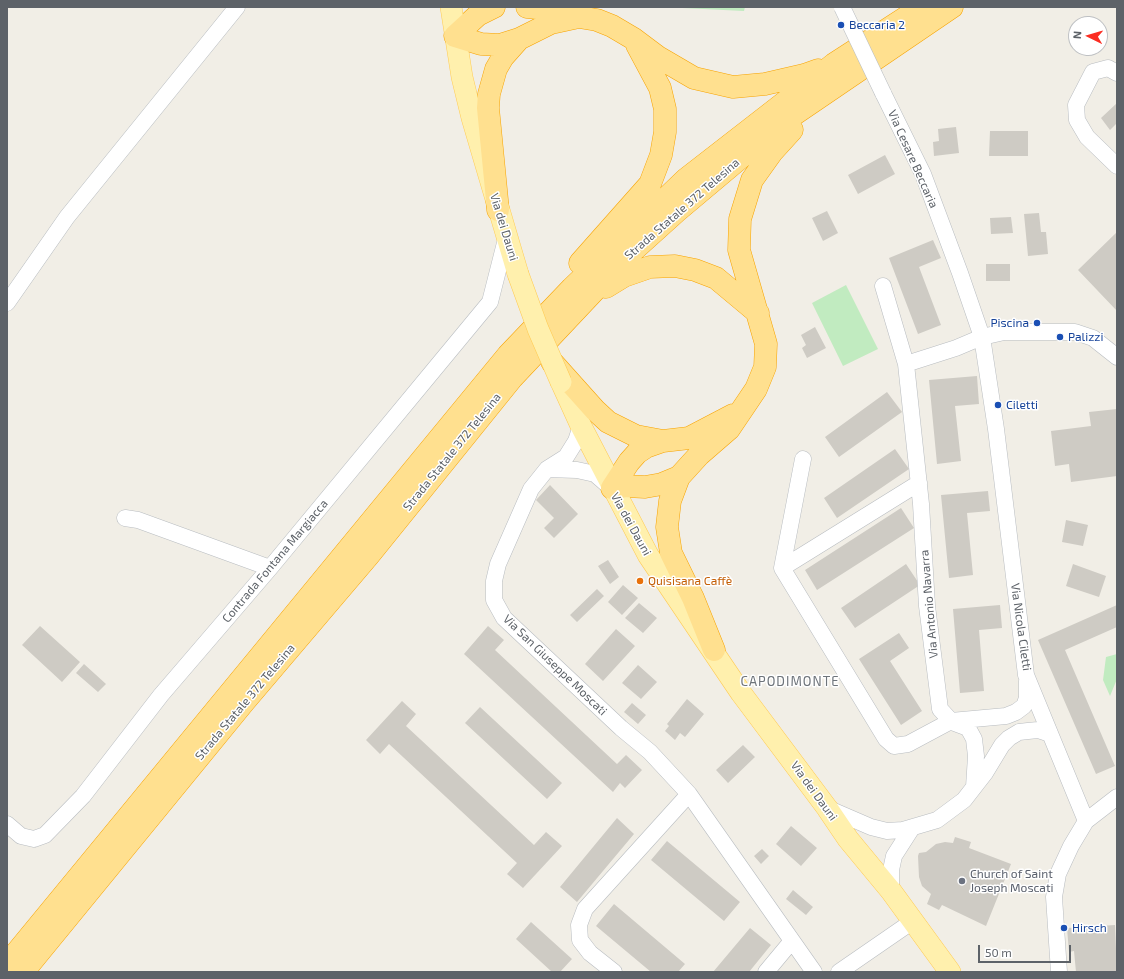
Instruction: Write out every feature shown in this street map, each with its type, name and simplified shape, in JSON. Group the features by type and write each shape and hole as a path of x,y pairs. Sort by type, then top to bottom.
{"highway":[{"path":"455,36 472,20 494,7"},
{"path":"527,7 558,10 580,17 597,20 612,26 634,39 658,57 694,78 733,87 765,84 804,76 834,64"},
{"name":"Strada Statale 372 Telesina","path":"24,972 244,702 369,555 582,292 686,179 834,64 922,7"},
{"name":"Strada Statale 372 Telesina","path":"7,964 508,355 626,257 677,211 783,122 952,7"},
{"path":"455,36 490,46 500,45 551,23 580,17"},
{"path":"498,210 488,108 489,94 496,69 503,57 519,38"},
{"path":"634,39 660,88 665,109 665,132 661,155 650,184 581,261 582,292 650,267 675,266 695,270 716,278 758,313"},
{"path":"714,650 693,598 671,553 667,527 670,501 680,477 699,455 729,429 739,412 756,389 765,367 766,344 739,250 740,219 752,180 772,152 795,127 812,101"},
{"path":"557,372 608,422 636,436 663,441"},
{"path":"612,488 637,453 646,447 663,441 689,438 739,412"},
{"path":"612,488 626,486 645,487 662,484 680,477"}],"main road":[{"name":"Via dei Dauni","path":"451,7 455,36 472,118 506,239 518,274 557,372 580,426 612,488 648,555 714,650 741,693 827,808 848,839 891,891 950,972"},
{"path":"935,950 964,972"}],"street":[{"path":"7,303 67,217 237,7"},
{"name":"Via Cesare Beccaria","path":"842,7 882,93 923,174 982,337"},
{"path":"1117,73 1108,68 1093,72 1076,105 1077,120 1087,137 1117,166"},
{"name":"Contrada Fontana Margiacca","path":"7,824 21,836 34,839 45,835 83,796 161,695 270,568 490,302 506,239"},
{"name":"Via Antonio Navarra","path":"883,286 906,364 919,483 927,606 940,709 951,721"},
{"path":"906,364 956,348 982,337 1004,332 1075,332 1093,338 1117,357"},
{"name":"Via Nicola Ciletti","path":"982,337 996,429 1026,675 1086,821"},
{"name":"Via San Giuseppe Moscati","path":"580,426 576,440 566,457 547,469 531,489 501,557 494,581 494,600 504,618 621,728 650,752 689,794 791,942 814,972"},
{"path":"803,459 782,568 886,739 894,746 908,744 951,721 1006,716 1016,712 1024,706 1027,698 1026,675"},
{"path":"547,469 577,470 595,474 612,488"},
{"path":"782,568 919,483"},
{"path":"125,518 144,523 270,568"},
{"path":"951,721 968,728 974,739 976,756 974,787"},
{"path":"827,808 871,827 887,831 912,828 937,820 964,800 985,773 1002,745 1009,738 1019,732 1038,730 1054,741"},
{"path":"614,972 590,953 580,940 580,925 586,909 689,794"},
{"path":"1059,972 1054,897 1058,874 1071,846 1086,821 1117,797"},
{"path":"891,891 891,870 894,856 912,828"},
{"path":"838,972 913,921"},
{"path":"766,972 791,942"}],"green space":[{"path":"662,7 745,7 744,11"},
{"path":"846,285 878,349 843,366 812,303"},
{"path":"1117,654 1117,679 1110,696 1103,680 1106,657"}],"building":[{"path":"1117,103 1117,125 1116,124 1110,130 1101,118"},
{"path":"956,127 959,153 934,156 933,142 939,141 938,129"},
{"path":"990,131 1028,131 1028,156 989,156"},
{"path":"885,155 895,174 858,194 848,175"},
{"path":"827,211 838,233 823,241 812,218"},
{"path":"1039,213 1041,232 1046,232 1048,254 1028,256 1024,214"},
{"path":"1011,217 1013,233 991,234 990,218"},
{"path":"1117,232 1117,311 1078,270"},
{"path":"933,240 941,258 919,267 941,325 918,334 889,258"},
{"path":"986,264 1010,264 1010,281 986,281"},
{"path":"815,327 826,348 807,358 802,348 806,345 801,335"},
{"path":"977,376 979,404 955,406 961,461 937,464 929,380"},
{"path":"887,392 902,412 839,457 825,437"},
{"path":"1117,409 1117,476 1071,482 1069,464 1055,466 1051,431 1091,426 1089,412"},
{"path":"895,449 909,469 837,518 824,498"},
{"path":"550,485 578,514 554,538 544,528 554,518 536,500"},
{"path":"988,491 990,511 967,513 973,575 949,578 941,495"},
{"path":"901,508 914,528 817,590 805,570"},
{"path":"1066,520 1088,525 1083,546 1062,542"},
{"path":"608,560 619,577 610,584 598,566"},
{"path":"906,564 920,585 855,628 841,608"},
{"path":"1073,564 1106,576 1099,597 1066,586"},
{"path":"623,585 638,598 622,615 608,602"},
{"path":"597,589 604,596 577,622 570,615"},
{"path":"639,603 657,618 643,633 625,618"},
{"path":"1000,605 1002,628 979,630 984,691 960,693 953,609"},
{"path":"1117,605 1117,627 1065,650 1115,766 1096,774 1038,640"},
{"path":"40,626 80,662 62,682 22,645"},
{"path":"488,626 504,640 495,650 617,764 626,755 642,770 625,788 620,783 613,792 464,654"},
{"path":"616,629 635,646 603,681 585,664"},
{"path":"899,633 909,648 890,661 922,711 901,725 859,659"},
{"path":"84,664 106,684 98,692 76,673"},
{"path":"638,665 657,682 641,699 622,683"},
{"path":"687,699 704,714 685,737 680,733 675,740 665,731 669,726 667,724"},
{"path":"402,701 416,714 406,726 534,845 546,832 562,846 523,888 507,874 517,863 389,744 380,754 366,740"},
{"path":"632,703 646,715 638,724 624,712"},
{"path":"480,707 562,783 547,799 465,723"},
{"path":"743,745 755,757 728,783 716,770"},
{"path":"617,818 634,834 577,902 560,887"},
{"path":"791,826 817,848 801,866 776,844"},
{"name":"Church of Saint Joseph Moscati","path":"955,837 971,842 969,848 1011,864 986,926 942,905 939,910 927,904 931,894 922,886 919,877 919,853 926,852 936,844 945,842 953,843"},
{"path":"667,841 740,902 724,921 651,860"},
{"path":"762,849 769,856 761,864 754,856"},
{"path":"793,890 813,907 806,915 786,899"},
{"path":"614,904 685,964 678,972 651,972 596,926"},
{"path":"531,922 572,959 560,972 552,972 516,939"},
{"path":"1115,925 1117,972 1076,972 1074,951 1069,952 1067,928"},
{"path":"750,928 771,945 749,972 713,972"}],"place":[{"name":"Beccaria 2","path":"841,25"},
{"name":"Piscina","path":"1037,323"},
{"name":"Palizzi","path":"1060,337"},
{"name":"Ciletti","path":"998,405"},
{"name":"Quisisana Caffè","path":"640,581"},
{"name":"Church of Saint Joseph Moscati","path":"962,881"},
{"name":"Hirsch","path":"1064,928"}],"district":[{"name":"CAPODIMONTE","path":"790,682"}]}
